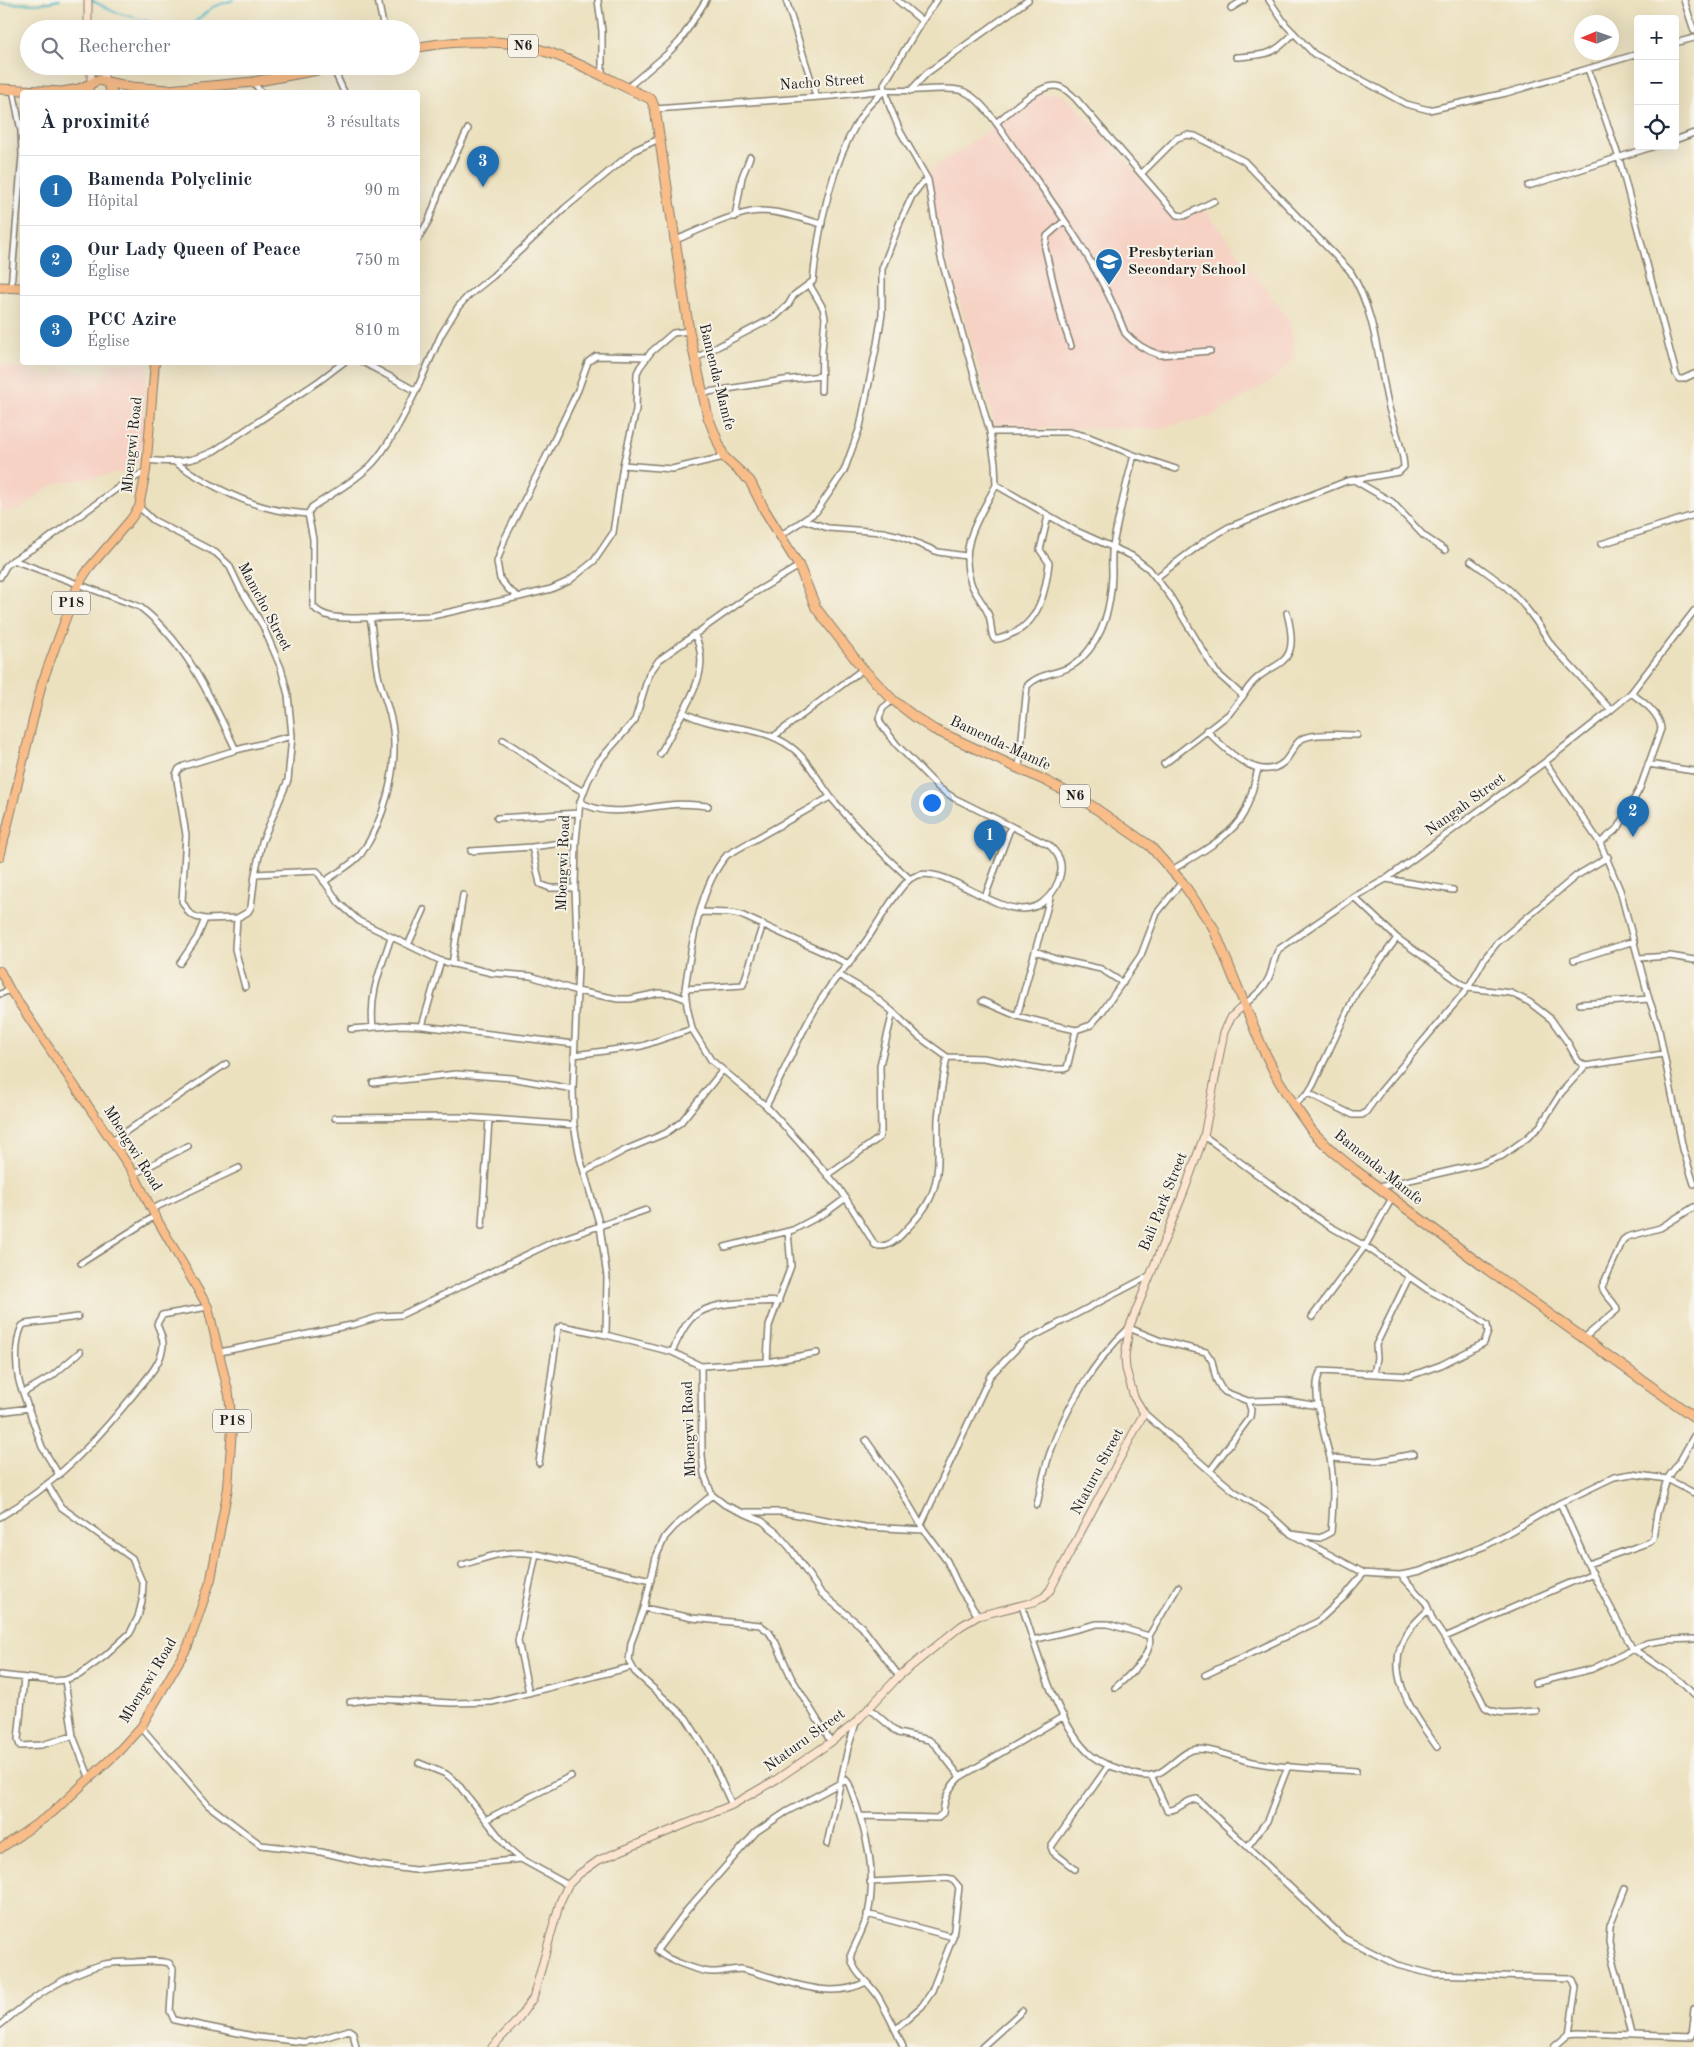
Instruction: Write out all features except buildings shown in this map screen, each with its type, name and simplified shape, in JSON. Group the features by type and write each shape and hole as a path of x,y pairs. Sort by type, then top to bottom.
{"highway":[{"name":"N6","path":"420,47 444,43 474,42 526,46 560,57 628,87 651,99 655,109"},
{"path":"177,90 253,82 292,75"},
{"path":"74,90 89,86 98,80 154,90"},
{"path":"106,81 111,90"},
{"path":"0,89 20,90"},
{"name":"Bamenda-Mamfe","path":"655,109 689,331 708,417 724,457 750,481 764,509 799,566 816,608 864,669 893,700 933,729 1019,768 1086,802 1150,846 1182,882 1213,927 1262,1047 1279,1081 1312,1131 1333,1152 1377,1187 1488,1270 1694,1417"},
{"path":"0,287 20,288"}],"main road":[{"name":"Mbengwi Road","path":"0,857 42,683 78,585 89,568 132,519 139,507 146,471 155,365"},
{"name":"Mbengwi Road","path":"0,971 10,990 134,1174 208,1307 229,1395 232,1427 228,1488 211,1579 188,1646 140,1727 90,1779 52,1813 0,1849"}],"street":[{"path":"378,0 382,20"},
{"path":"598,0 602,31 602,76"},
{"path":"628,87 680,41 706,0"},
{"path":"786,0 816,96"},
{"path":"897,0 922,22"},
{"name":"Nacho Street","path":"655,109 885,90 884,84 937,0"},
{"path":"910,91 927,73 1028,0"},
{"path":"1231,8 1244,0"},
{"path":"1269,0 1286,25 1314,54 1406,104 1429,110 1506,93 1634,55"},
{"path":"1684,0 1694,31"},
{"path":"88,3 88,20"},
{"path":"1236,57 1267,55 1281,48 1294,33"},
{"path":"1679,42 1694,38"},
{"path":"1588,69 1619,158 1676,374 1679,378 1683,379 1694,374"},
{"path":"104,75 106,81"},
{"path":"339,75 343,90"},
{"path":"253,82 259,90"},
{"path":"996,123 1039,90 1049,86 1060,87 1076,99 1119,146 1177,215 1184,216 1214,201"},
{"path":"13,90 20,126"},
{"path":"885,90 898,92 953,90 965,92 980,104 996,123 1093,265 1125,333 1152,352 1160,355 1210,351"},
{"path":"885,90 900,131 928,180 941,258 990,432 995,463 996,486 971,532 967,542 966,556 971,583 989,617 992,636 998,639 1017,632 1028,625 1039,606 1048,576 1049,563 1040,550 1048,516"},
{"path":"821,391 825,318 823,308 809,284 813,281 822,224 843,150 866,108 885,90"},
{"path":"420,235 429,220 443,181 468,129"},
{"path":"1679,139 1694,133"},
{"path":"1141,174 1177,138 1187,135 1195,136 1244,160 1350,271 1358,283 1370,319 1404,467 1399,472 1354,480 1229,527 1205,541 1157,577"},
{"path":"659,139 635,150 565,208 493,276 468,296 452,316 441,335 416,391 392,434 373,462 361,473 312,507 308,514 313,539 313,606 317,611 332,617 432,616 551,589 569,581 594,561 613,533 624,465 636,410 640,367 647,357 673,333 689,331"},
{"path":"1528,186 1643,150"},
{"path":"735,217 742,177 750,157"},
{"path":"11,288 20,179"},
{"path":"781,535 816,512 844,471 860,427 878,344 882,314 882,269 912,196 922,183 928,180"},
{"path":"676,240 710,225 761,211 822,224"},
{"path":"1064,221 1046,236 1045,248 1062,320 1071,346"},
{"path":"694,359 775,317 788,305 794,295 813,281"},
{"path":"519,597 509,590 500,579 497,562 505,538 574,398 588,362 596,356 647,357"},
{"path":"147,460 176,463 202,457 214,451 340,365"},
{"path":"368,365 416,391"},
{"path":"702,393 821,376"},
{"path":"990,432 1069,432 1089,437 1176,469"},
{"path":"1019,768 1027,686 1033,679 1067,669 1080,660 1094,644 1104,623 1110,606 1113,547 1134,455"},
{"path":"624,465 672,469 724,457"},
{"path":"176,463 220,489 259,505 277,510 308,514"},
{"path":"0,577 3,566 44,541 119,487 146,471"},
{"path":"1354,480 1392,502 1424,536 1445,550"},
{"path":"996,486 1048,516 1132,556 1149,568 1157,577 1216,672 1243,696"},
{"name":"Mamcho Street","path":"139,507 153,520 216,553 229,565 240,588 267,633 281,668 288,694 292,736 288,780 262,842 255,874 251,907 248,912 237,918"},
{"path":"1601,544 1694,514"},
{"path":"804,520 828,528 883,532 900,536 938,552 966,556"},
{"path":"13,560 78,585 106,593 140,607 153,617 173,639 200,679 236,750"},
{"path":"1471,561 1515,596 1552,646 1611,710"},
{"name":"Mbengwi Road","path":"799,566 749,596 659,660 649,674 635,720 598,762 584,792 580,802 576,841 577,991 574,1044 574,1125 584,1172 600,1226 607,1276 606,1335 672,1352 702,1366 702,1455 704,1474 712,1496 725,1506 745,1512 762,1521 777,1533 790,1548 820,1593 862,1627 898,1676"},
{"name":"Nangah Street","path":"1245,1004 1264,986 1271,973 1275,956 1279,949 1354,896 1386,879 1545,762 1631,693 1694,611"},
{"path":"1164,764 1229,714 1256,678 1282,663 1289,655 1292,633 1288,613"},
{"path":"324,882 354,861 361,853 381,815 393,768 393,730 378,675 370,618"},
{"path":"660,754 698,680 702,657 700,645 694,634"},
{"path":"773,737 864,669"},
{"path":"1600,843 1620,827 1640,788 1661,729 1660,721 1631,693"},
{"path":"893,700 883,708 880,714 881,724 912,762 947,793 1049,845 1057,853 1060,860 1061,870 1057,884 1050,897 1017,1016"},
{"path":"683,712 705,721 754,730 790,746 802,757 830,797 857,830 910,879"},
{"path":"1206,730 1236,757 1258,769 1277,767 1284,762 1302,739 1307,737 1357,735"},
{"path":"245,987 234,950 237,918 205,919 196,917 189,913 182,901 186,835 176,774 184,766 292,736"},
{"path":"503,740 559,779 584,792"},
{"path":"1545,762 1600,843 1608,857 1620,890 1649,999 1658,1025 1662,1054 1683,1149 1694,1184"},
{"path":"1648,764 1694,771"},
{"path":"1172,870 1222,838 1234,827 1243,815 1249,801 1258,769"},
{"path":"830,797 727,855 717,867 700,912 691,950 685,989 692,1030 707,1054 722,1071 740,1083 766,1106 827,1175 846,1198 875,1245 881,1247 898,1238 922,1212 933,1193 937,1179 938,1119 947,1057"},
{"path":"580,802 595,809 612,812 670,804 708,806"},
{"path":"497,818 579,813"},
{"path":"985,897 1011,826"},
{"path":"471,851 532,847 576,841"},
{"path":"532,847 540,884 550,888 575,888"},
{"path":"1308,1093 1353,1115 1362,1115 1366,1112 1380,1091 1468,988 1485,958 1497,943 1576,876 1608,857"},
{"path":"255,874 315,871 319,873 340,903 358,921 452,964 492,973 531,976 577,991 618,999 659,993 686,998"},
{"path":"766,1106 815,1009 910,879 926,876 940,877 1006,907 1024,909 1038,906 1050,897"},
{"path":"1386,879 1453,890"},
{"path":"982,1001 1017,1016 1076,1030 1084,1028 1095,1021 1123,983 1144,950 1157,913 1182,882"},
{"path":"452,964 463,895"},
{"path":"1354,896 1397,938 1468,988 1512,993 1529,1002 1551,1019 1578,1061 1585,1066"},
{"path":"408,944 424,910"},
{"path":"700,912 731,913 763,924 849,964"},
{"path":"180,963 197,938 205,919"},
{"path":"685,989 743,985 763,924"},
{"path":"373,1027 371,1011 372,993 392,937"},
{"path":"1294,1104 1308,1093 1356,993 1397,938"},
{"path":"1574,960 1634,941"},
{"path":"1036,950 1055,959 1101,969 1123,983"},
{"path":"1638,958 1670,956 1694,960"},
{"path":"422,1026 441,960"},
{"path":"839,975 871,994 918,1036 947,1057 983,1058 1043,1069 1064,1069 1068,1068 1076,1030"},
{"path":"0,994 10,990"},
{"path":"1580,1004 1649,999"},
{"name":"Bali Park Street","path":"1144,1413 1134,1397 1126,1369 1125,1357 1129,1328 1185,1189 1204,1136 1224,1032 1232,1016 1245,1004"},
{"path":"827,1175 879,1138 881,1131 881,1057 893,1012"},
{"path":"351,1029 422,1026 574,1044"},
{"path":"574,1055 649,1045 692,1030"},
{"path":"1377,1187 1480,1164 1502,1156 1540,1126 1561,1093 1585,1066 1662,1054"},
{"path":"112,1141 226,1064"},
{"path":"584,1172 625,1150 666,1133 681,1122 722,1071"},
{"path":"373,1083 456,1074 511,1078 573,1089"},
{"path":"335,1118 422,1116 574,1125"},
{"path":"482,1226 489,1119"},
{"path":"1204,1136 1324,1223 1365,1246 1409,1277 1466,1310 1486,1325 1487,1338 1484,1343 1416,1375 1402,1377 1321,1371 1318,1380 1318,1406 1330,1458 1333,1509 1331,1532 1320,1538 1291,1534"},
{"path":"134,1174 188,1146"},
{"path":"81,1263 154,1212 239,1168"},
{"path":"725,1247 788,1232 827,1212 846,1198"},
{"path":"1312,1317 1365,1246 1392,1198"},
{"path":"1584,1338 1617,1310 1616,1306 1603,1292 1602,1287 1623,1240 1627,1237 1660,1228 1694,1207"},
{"path":"220,1352 356,1324 382,1316 400,1315 566,1236 646,1210"},
{"path":"767,1362 768,1333 791,1266 788,1232"},
{"path":"923,1527 990,1376 1003,1361 1023,1342 1150,1276"},
{"path":"1374,1374 1377,1358 1376,1345 1409,1277"},
{"path":"672,1352 690,1319 700,1311 717,1305 779,1301"},
{"path":"0,1517 47,1484 79,1458 155,1368 163,1346 157,1324 158,1319 162,1315 208,1307"},
{"path":"59,1475 42,1447 18,1382 16,1364 22,1326 78,1317"},
{"path":"539,1463 558,1328 562,1326 606,1335"},
{"path":"1037,1505 1050,1454 1060,1428 1087,1378 1100,1359 1111,1345 1129,1328 1161,1341 1206,1352 1212,1361 1216,1379 1221,1388 1226,1392 1248,1401 1283,1400 1318,1406"},
{"path":"23,1393 52,1376 80,1352"},
{"path":"702,1366 767,1362 817,1353"},
{"path":"1210,1471 1250,1417 1251,1410 1248,1401"},
{"path":"0,1412 29,1408"},
{"path":"1144,1413 1234,1491 1268,1513 1291,1534 1364,1573 1401,1576 1420,1571 1484,1546 1560,1503 1614,1477 1632,1474 1667,1479 1694,1493"},
{"name":"Ntaturu Street","path":"492,2047 516,2022 533,1998 560,1902 568,1885 579,1874 599,1860 732,1805 777,1779 831,1742 856,1722 898,1676 961,1626 978,1616 1039,1600 1050,1590 1144,1413"},
{"path":"1588,1564 1654,1539 1657,1513 1667,1479 1694,1436"},
{"path":"866,1440 947,1561 960,1589 978,1616"},
{"path":"1330,1458 1376,1461 1414,1454"},
{"path":"0,1674 53,1681 65,1680 79,1675 105,1656 130,1633 138,1616 142,1600 143,1584 132,1558 60,1508 47,1484"},
{"path":"712,1496 674,1527 665,1537 656,1558 644,1608 631,1643 629,1661 631,1667 686,1718 709,1754 732,1805"},
{"path":"1560,1503 1588,1564 1632,1648 1680,1681 1694,1694"},
{"path":"745,1512 782,1512 865,1527 923,1527"},
{"path":"462,1565 504,1552 536,1554 651,1580"},
{"path":"530,1693 518,1641 536,1554"},
{"path":"1205,1675 1317,1622 1343,1598 1364,1573"},
{"path":"1444,1637 1593,1573"},
{"path":"1401,1576 1421,1597 1433,1621 1467,1671 1485,1707 1500,1712 1536,1711"},
{"path":"1116,1688 1142,1660 1149,1647 1149,1636 1178,1587"},
{"path":"1022,1606 1071,1730 1093,1757 1109,1766 1132,1774 1151,1775 1167,1768 1189,1751 1200,1749 1255,1762 1356,1771"},
{"path":"644,1608 692,1618 760,1624 769,1632 776,1643 791,1678 831,1742"},
{"path":"1428,1610 1409,1630 1403,1640 1399,1650 1398,1675 1400,1686 1407,1699 1420,1722 1438,1747"},
{"path":"1034,1640 1097,1624 1108,1624 1149,1636"},
{"path":"1535,1683 1592,1669 1632,1648 1647,1643 1694,1639"},
{"path":"350,1702 375,1699 452,1703 492,1702 631,1667"},
{"path":"24,1678 18,1740 20,1746 41,1745 73,1736"},
{"path":"65,1680 73,1736 90,1779"},
{"path":"869,1708 898,1733 929,1740 936,1746 960,1777"},
{"path":"861,1816 937,1818 943,1813 944,1802 948,1793 960,1777 1064,1716"},
{"path":"827,1844 848,1748 856,1722"},
{"path":"140,1727 208,1805 261,1845 321,1852 376,1865 415,1870 521,1859"},
{"path":"419,1763 446,1774 457,1783 508,1848 521,1859 568,1885"},
{"path":"1075,1870 1052,1852 1051,1847 1109,1766"},
{"path":"1248,1846 1267,1821 1288,1766"},
{"path":"1151,1775 1166,1810 1171,1811 1197,1798 1344,1938 1397,1965 1432,1974 1569,1978 1573,1980 1576,1987 1569,2034 1554,2047"},
{"path":"487,1820 571,1776"},
{"path":"866,1982 850,1989 818,1990 741,1969 729,1969 719,1972 701,1970 662,1956 658,1950 687,1910 756,1832 846,1780 861,1816 867,1842 870,1882 868,1914 851,1954 854,1968 873,1988 896,2029 903,2047"},
{"path":"870,1882 952,1879 959,1886 953,1937 931,1993 922,2006 896,2029"},
{"path":"1626,1888 1610,1926 1609,1942 1632,2034"},
{"path":"868,1914 953,1937"},
{"path":"0,2025 35,1997 53,1986 98,1966 112,1963 155,1961 169,1963 172,1966 170,2011 174,2020 258,2037 304,2042 318,2040 349,2030 353,2033 356,2047"},
{"path":"1569,2034 1632,2034 1692,2038 1694,2008"},
{"path":"982,2047 1022,2011"}],"shaded area":[{"name":"Presbyterian Secondary School","path":"1053,93 1062,95 1074,104 1107,139 1178,222 1204,208 1290,321 1294,357 1277,377 1210,417 1158,429 996,428 923,175 1039,96"},
{"path":"107,365 148,365 142,448 137,463 129,470 113,474 60,482 44,490 19,511 0,511 0,366 21,368 53,377 58,369 105,374"}],"waterway":[{"path":"0,3 37,4 60,0"},
{"path":"91,0 114,12 144,20"},
{"path":"197,20 213,7 233,0"}],"place":[{"name":"PCC Azire","path":"483,187"},
{"name":"Presbyterian Secondary School","path":"1109,286"},
{"name":"Our Lady Queen of Peace","path":"1633,837"},
{"name":"Bamenda Polyclinic","path":"990,861"}]}
